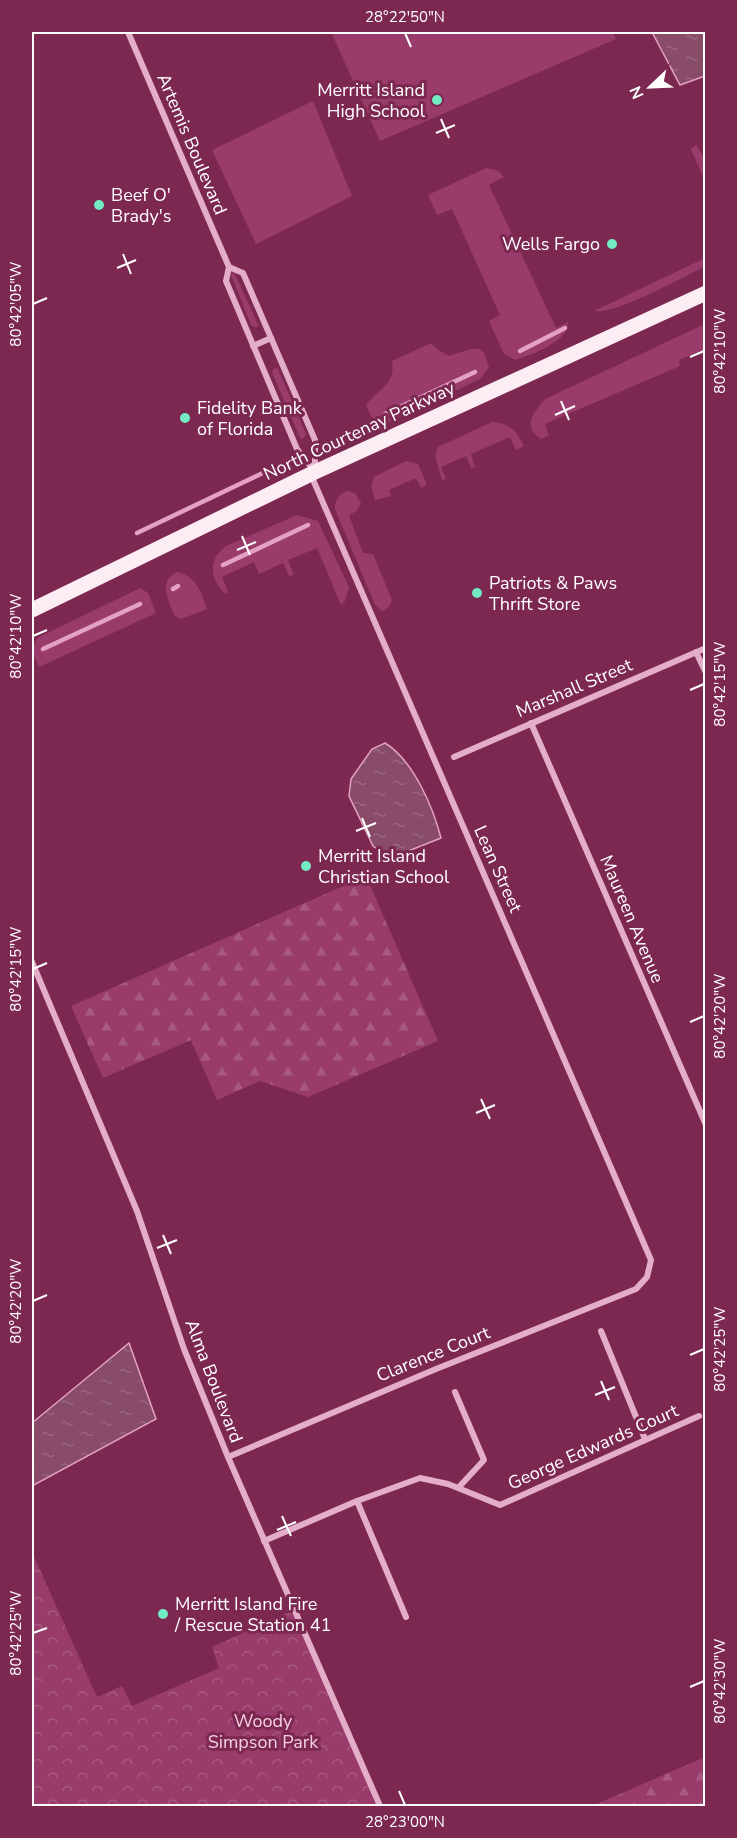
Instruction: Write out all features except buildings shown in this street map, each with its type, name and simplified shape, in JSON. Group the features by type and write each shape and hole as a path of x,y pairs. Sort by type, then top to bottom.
{"main road":[{"name":"North Courtenay Parkway","path":"32,610 313,473 705,293"}],"street":[{"name":"Artemis Boulevard","path":"128,32 229,267 226,281 253,346 297,449 313,473"},
{"name":"Artemis Boulevard","path":"229,267 243,273 315,440 313,473"},
{"path":"253,346 271,338"},
{"name":"Lean Street","path":"313,473 651,1260 647,1277"},
{"name":"Marshall Street","path":"454,757 705,648"},
{"path":"696,652 705,673"},
{"name":"Maureen Avenue","path":"531,723 705,1125"},
{"name":"Alma Boulevard","path":"32,962 137,1211 184,1349 228,1457 380,1806"},
{"name":"Clarence Court","path":"228,1457 436,1369 636,1289 647,1277"},
{"path":"601,1331 645,1439"},
{"path":"455,1392 484,1460 459,1487"},
{"name":"George Edwards Court","path":"264,1541 357,1501 420,1478 459,1487 500,1505 699,1416"},
{"path":"357,1501 406,1617"}],"green space":[{"path":"331,32 613,32 616,39 380,141"},
{"path":"313,101 352,196 256,244 212,150"},
{"path":"696,145 705,159 705,181 691,149"},
{"path":"486,168 499,171 504,177 489,185 556,328 568,322 563,336 540,351 516,360 504,354 489,321 500,315 452,209 437,215 428,195"},
{"path":"703,259 705,264 702,268 663,287 616,308 594,311"},
{"path":"234,272 258,325 256,328 251,325 231,275"},
{"path":"705,324 705,349 679,360 680,366 545,424 549,435 541,439 535,434 531,419 545,399"},
{"path":"431,343 449,356 471,349 480,349 489,367 480,379 383,425 371,416 366,405 389,381 393,369 392,361"},
{"path":"275,368 278,369 306,434 303,439 300,438 273,375 272,371"},
{"path":"492,422 511,428 524,446 516,450 510,437 471,454 475,467 471,468 466,456 441,467 446,479 442,480 435,456 438,447"},
{"path":"406,461 418,464 427,485 421,488 416,478 389,490 391,496 375,500 371,486 374,477"},
{"path":"348,491 355,493 361,503 357,511 349,515 363,553 373,554 392,600 389,607 382,611 375,605 335,509 338,497"},
{"path":"297,515 318,521 349,587 345,601 341,605 317,548 288,560 294,575 289,576 283,563 259,574 254,562 222,577 228,591 226,594 216,582 213,570 220,551 226,546"},
{"path":"177,572 194,581 207,609 181,619 175,616 166,586 167,581"},
{"path":"140,588 148,593 156,613 39,667 32,651 37,638"},
{"path":"366,876 438,1041 308,1097 260,1081 217,1100 191,1040 103,1078 71,1006"},
{"name":"Woody Simpson Park","path":"32,1552 97,1697 122,1686 132,1706 219,1668 212,1647 293,1610 368,1778 375,1806 32,1806"},
{"path":"705,1757 705,1806 592,1806"}],"water":[{"path":"652,32 705,32 705,76 680,85"},
{"path":"385,743 404,761 421,785 441,838 396,856 383,853 373,846 349,796 351,779 372,749"},
{"path":"129,1343 156,1419 32,1486 32,1423"}],"waterway":[{"path":"520,351 565,328"},
{"path":"385,414 475,372"},
{"path":"137,533 267,471"},
{"path":"223,565 308,525"},
{"path":"173,589 178,586"},
{"path":"43,649 140,604"}],"place":[{"name":"Merritt Island High School","path":"437,100"},
{"name":"Beef O' Brady's","path":"99,205"},
{"name":"Wells Fargo","path":"612,244"},
{"name":"Fidelity Bank of Florida","path":"185,418"},
{"name":"Patriots & Paws Thrift Store","path":"477,593"},
{"name":"Merritt Island Christian School","path":"306,866"},
{"name":"Merritt Island Fire / Rescue Station 41","path":"163,1614"}]}
